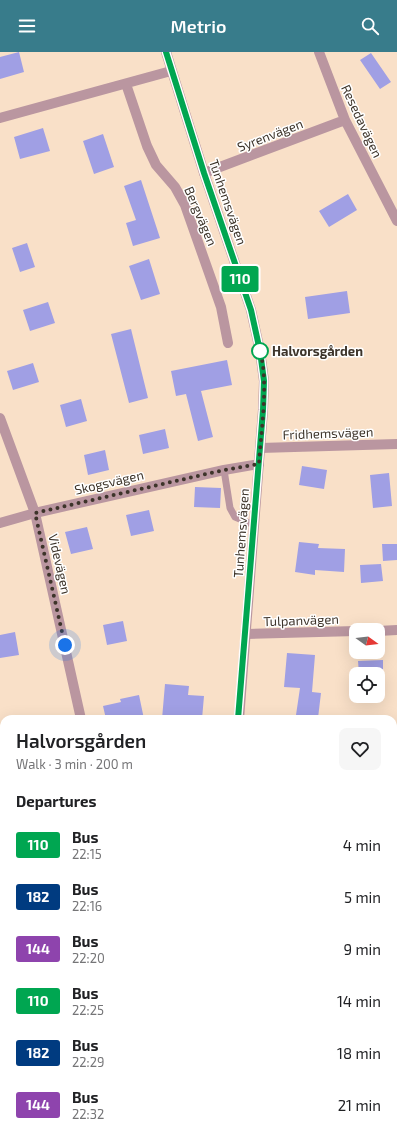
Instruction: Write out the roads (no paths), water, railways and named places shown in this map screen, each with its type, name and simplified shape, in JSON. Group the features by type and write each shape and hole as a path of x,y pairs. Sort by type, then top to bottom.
{"street":[{"name":"Tunhemsvägen","path":"166,52 204,173 251,310 260,351 264,381 246,634 238,715"},
{"name":"Resedavägen","path":"319,52 344,120 397,221"},
{"path":"0,118 171,71"},
{"name":"Bergvägen","path":"126,84 147,146 156,164 175,187 185,205 221,307 228,343"},
{"name":"Syrenvägen","path":"204,173 344,120"},
{"name":"Videvägen","path":"0,418 35,513 80,715"},
{"name":"Fridhemsvägen","path":"260,448 397,444"},
{"name":"Skogsvägen","path":"0,523 35,513 224,470 259,464"},
{"path":"385,631 397,630"},
{"name":"Tulpanvägen","path":"246,634 349,631"}],"lane":[{"path":"224,470 230,508 232,512 235,517 254,525"}],"place":[{"name":"Halvorsgården","path":"260,351"}]}
